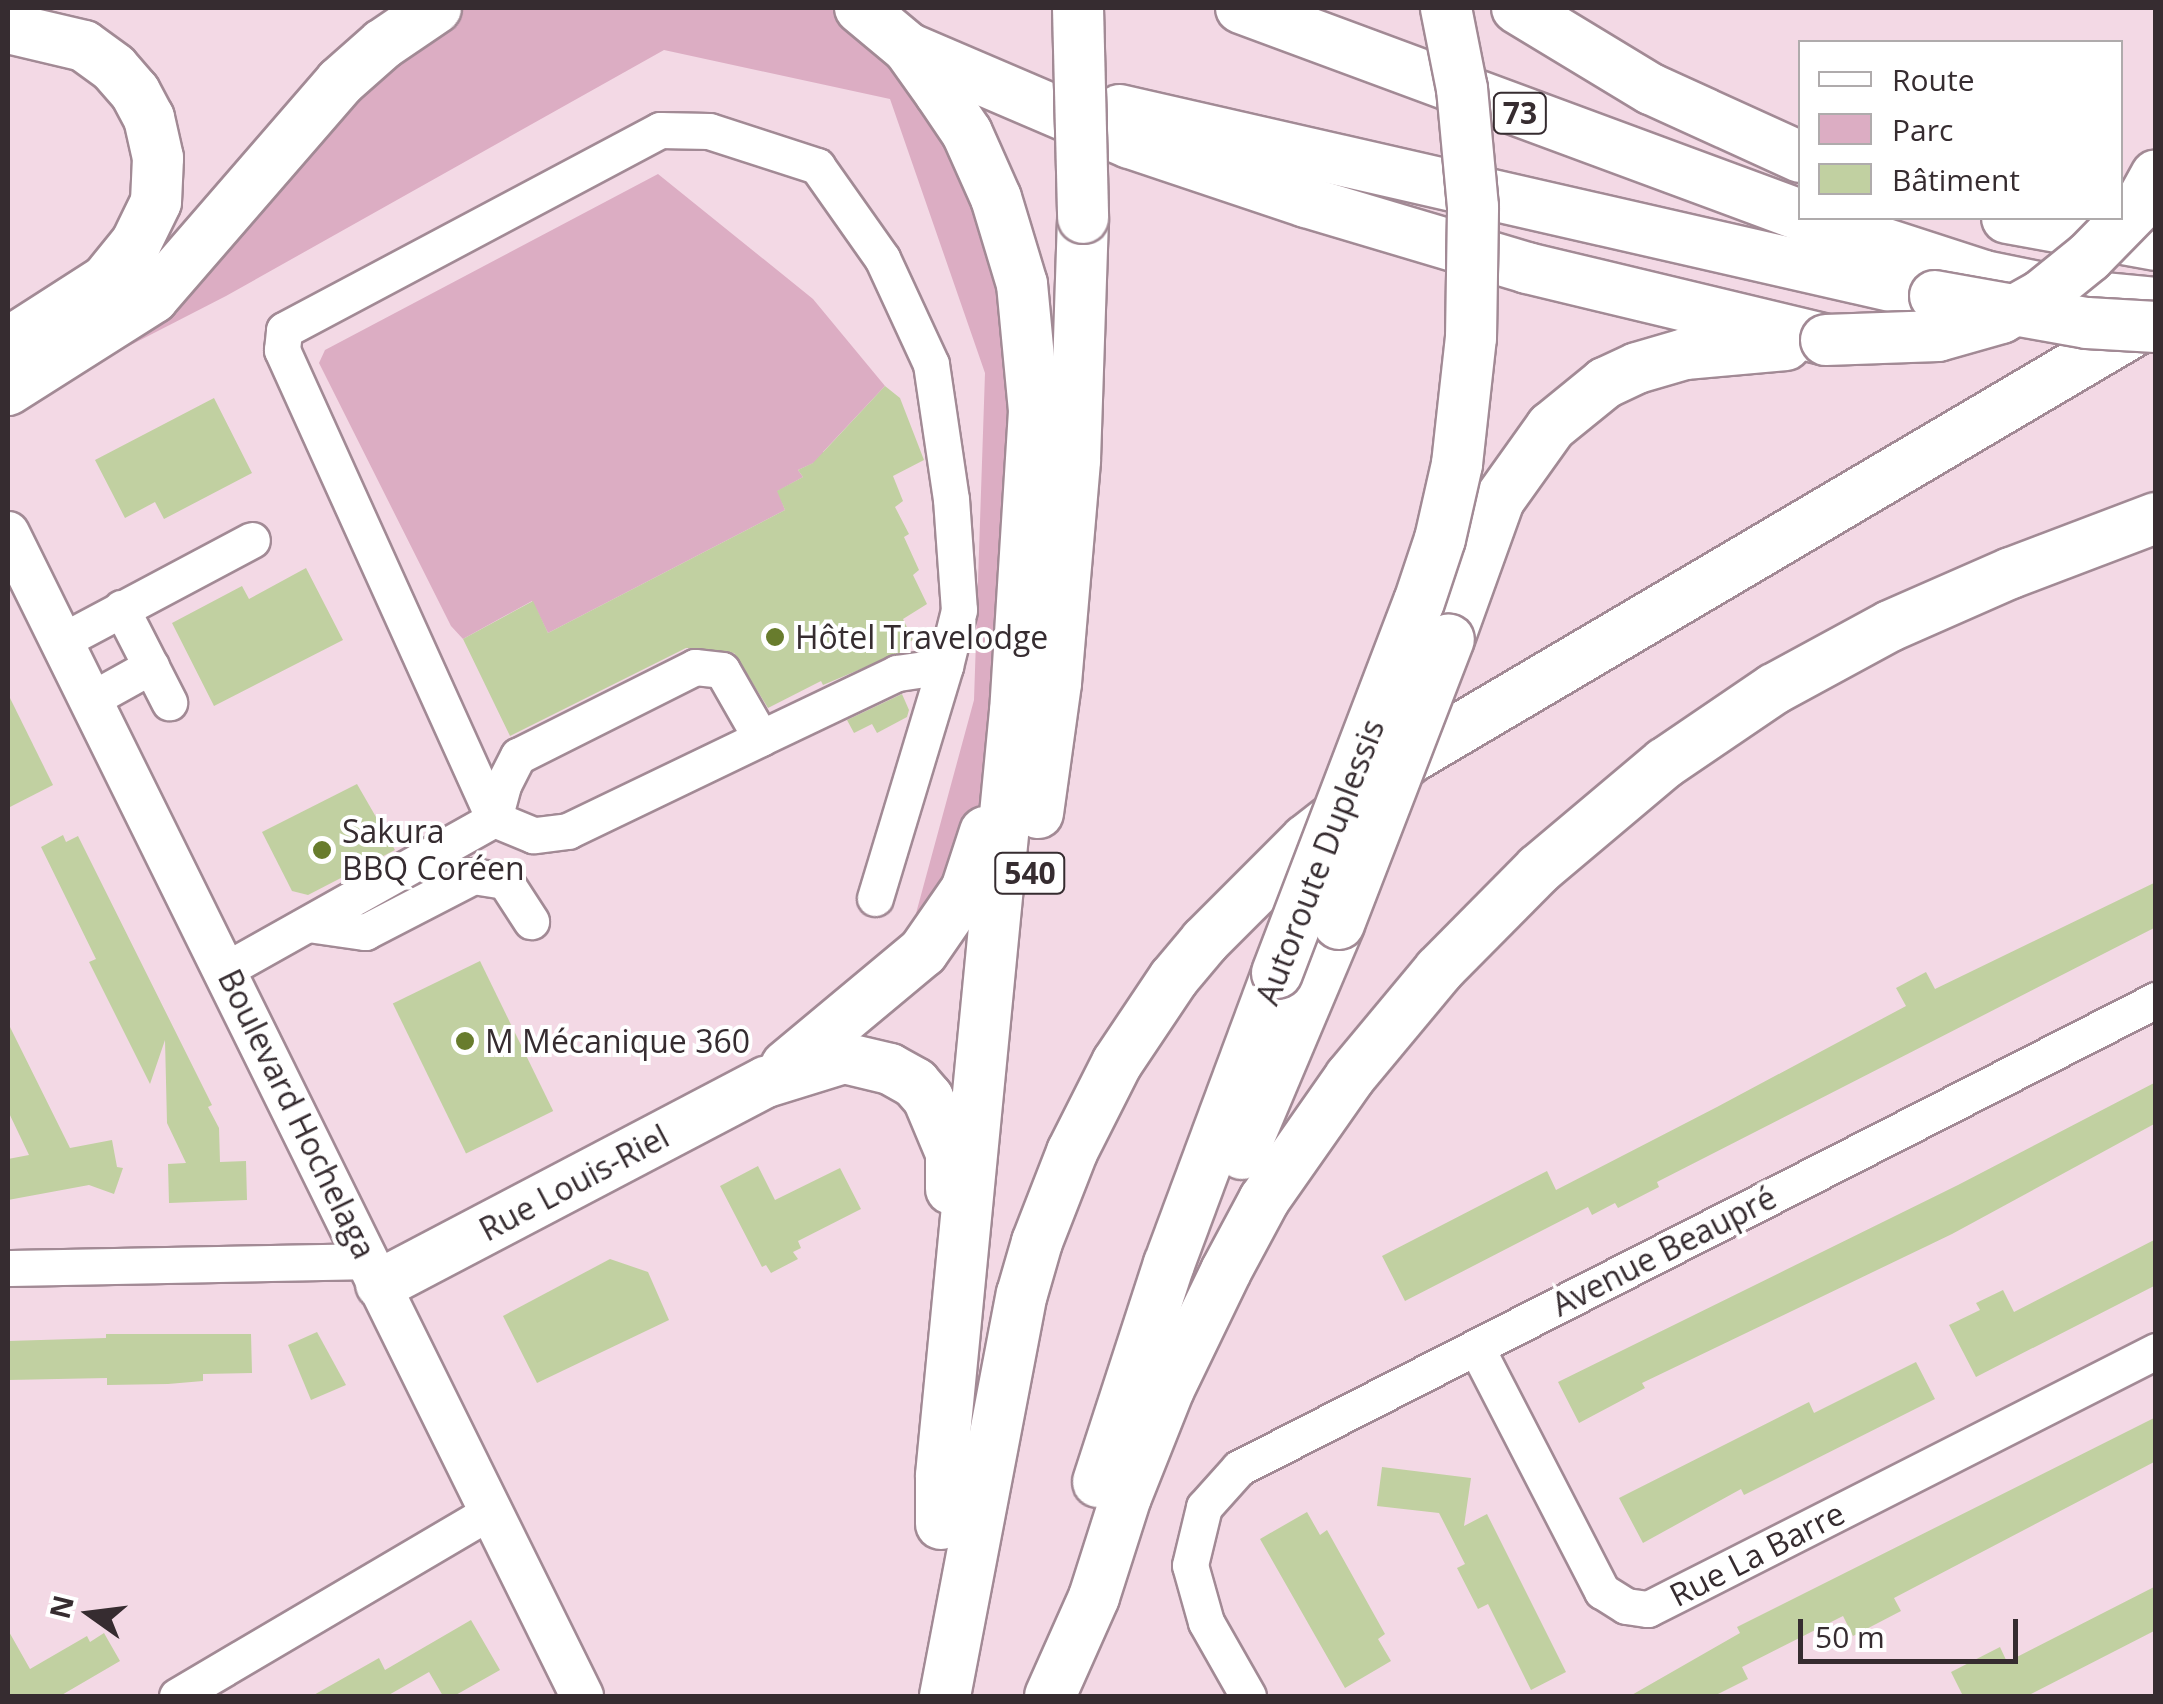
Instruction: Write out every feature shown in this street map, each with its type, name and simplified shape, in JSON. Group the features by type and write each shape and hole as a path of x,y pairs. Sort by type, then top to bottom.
{"highway":[{"path":"8,390 153,298 340,82 383,44 436,8"},
{"path":"860,8 908,48 968,133 996,198 1022,284 1034,411 1015,711 954,1328 941,1524"},
{"name":"540","path":"936,1696 941,1524 1056,683 1075,460 1083,218 1078,8"},
{"name":"73","path":"1241,8 1798,214"},
{"name":"Autoroute Duplessis","path":"1041,1696 1066,1574 1169,1264 1440,539 1457,464 1471,338 1473,207 1462,89 1446,8"},
{"path":"1517,8 1651,89 1798,156"},
{"path":"8,28 84,46 114,68 135,92 149,118 158,158 156,202 136,244 106,280 8,343"},
{"path":"908,48 1130,143 1306,202 1528,268 1826,340"},
{"path":"1002,88 1122,110 1935,296 2087,323 2156,326"},
{"path":"1119,1422 1287,1056 1450,639 1499,500 1552,427 1604,383 1636,368 1685,354 1826,340 1938,336 2001,318 2042,295 2088,257 2139,206 2156,175"},
{"name":"73","path":"1815,220 1984,276 2082,296 2156,303"},
{"path":"2029,223 2156,245"},
{"path":"8,304 72,300"},
{"path":"945,1696 1018,1313 1036,1242 1072,1152 1118,1063 1174,978 1205,941 1306,840 1412,757 2156,318"},
{"path":"1050,1696 1094,1597 1126,1497 1169,1389 1264,1200 1350,1077 1439,970 1539,869 1651,775 1774,689 1890,626 2012,572 2156,518"},
{"path":"766,1082 900,976 947,923 974,870 1015,711"},
{"path":"766,1082 844,1058 890,1069 915,1083 928,1098 950,1153 954,1328"},
{"name":"Rue Louis-Riel","path":"376,1273 766,1082"}],"main road":[{"name":"Boulevard Hochelaga","path":"8,533 582,1696"}],"street":[{"path":"875,898 946,666 960,610 951,499 930,364 882,258 817,166 709,131 660,130 284,330 282,350 300,398 494,818 532,835 568,831 896,673 946,666"},
{"path":"62,642 252,540"},
{"path":"121,608 169,702"},
{"path":"90,700 152,666"},
{"path":"226,970 494,818 502,784 518,756 695,667 722,670 762,738"},
{"path":"308,924 365,932 473,876 506,882 531,921"},
{"name":"Avenue Beaupré","path":"1248,1696 1206,1622 1190,1565 1196,1526 1220,1484 1239,1468 2156,1000"},
{"name":"Rue Louis-Riel","path":"8,1268 376,1273"},
{"name":"Rue La Barre","path":"1476,1347 1602,1592 1626,1606 1648,1610 2156,1351"},
{"path":"177,1696 489,1512"}],"green space":[{"path":"436,8 860,8 908,48 1022,284 988,822 899,976 974,700 985,373 890,99 664,50 226,296 8,408"},
{"path":"658,174 813,299 885,386 823,452 827,457 798,470 803,477 778,491 785,510 548,633 532,601 463,639 451,626 319,363 325,350"}],"building":[{"path":"885,386 900,398 924,460 893,476 903,501 895,507 909,534 904,537 919,570 913,575 927,604 903,619 913,640 904,644 906,650 823,685 821,681 768,708 734,653 686,648 510,736 463,639 533,601 548,633 785,510 777,491 803,477 798,470 813,463"},
{"path":"214,398 252,473 164,519 155,502 125,518 95,460"},
{"path":"306,568 343,640 214,706 172,623 242,586 249,599"},
{"path":"8,694 53,785 8,808"},
{"path":"902,694 909,710 907,717 877,733 872,724 854,733 847,720"},
{"path":"357,784 395,850 308,895 292,891 262,832"},
{"path":"63,835 66,842 78,836 212,1105 208,1107 219,1128 220,1162 246,1161 247,1200 169,1203 168,1164 186,1163 167,1123 165,1040 150,1084 89,962 96,959 41,847"},
{"path":"2156,882 2156,927 1657,1182 1659,1187 1618,1208 1615,1203 1592,1215 1588,1207 1405,1301 1382,1256 1547,1171 1556,1190 1717,1107 1906,1006 1896,988 1926,972 1935,989"},
{"name":"M Mécanique 360","path":"480,961 553,1111 466,1154 393,1004"},
{"path":"8,1023 70,1148 112,1140 117,1167 123,1168 114,1194 89,1185 8,1200 8,1159 29,1155 8,1111"},
{"path":"2156,1082 2156,1123 1952,1234 1642,1383 1645,1388 1579,1423 1558,1382 1958,1185"},
{"path":"758,1166 775,1200 840,1168 861,1209 798,1241 801,1248 793,1252 798,1259 771,1273 766,1265 762,1267 720,1186"},
{"path":"2156,1239 2156,1285 1976,1377 1949,1325 1980,1310 1976,1303 2003,1290 2014,1312"},
{"path":"610,1259 648,1272 669,1320 537,1383 503,1316"},
{"path":"317,1332 346,1385 311,1400 288,1345"},
{"path":"106,1334 251,1334 252,1373 203,1374 203,1381 168,1384 107,1385 107,1378 8,1380 8,1341 106,1338"},
{"path":"1916,1362 1935,1399 1744,1495 1741,1489 1643,1543 1619,1498 1809,1402 1814,1413"},
{"path":"2156,1417 2156,1461 1894,1598 1901,1611 1853,1636 1843,1616 1742,1667 1748,1679 1714,1696 1630,1696 1740,1633 1737,1627"},
{"path":"1382,1467 1471,1478 1464,1526 1487,1514 1566,1672 1531,1690 1488,1604 1478,1609 1457,1568 1465,1564 1439,1513 1377,1506"},
{"path":"1307,1512 1320,1535 1327,1530 1385,1634 1378,1639 1391,1661 1345,1688 1260,1539"},
{"path":"2156,1586 2156,1630 2027,1696 1963,1696 1951,1672 2000,1647 2007,1662"},
{"path":"471,1620 500,1670 454,1696 443,1696 429,1672 387,1696 312,1696 379,1658 385,1670"},
{"path":"8,1630 30,1669 87,1636 90,1642 104,1633 120,1661 60,1696 8,1696"}],"place":[{"name":"Hôtel Travelodge","path":"775,637"},
{"name":"Sakura BBQ Coréen","path":"322,850"},
{"name":"M Mécanique 360","path":"465,1041"}]}
